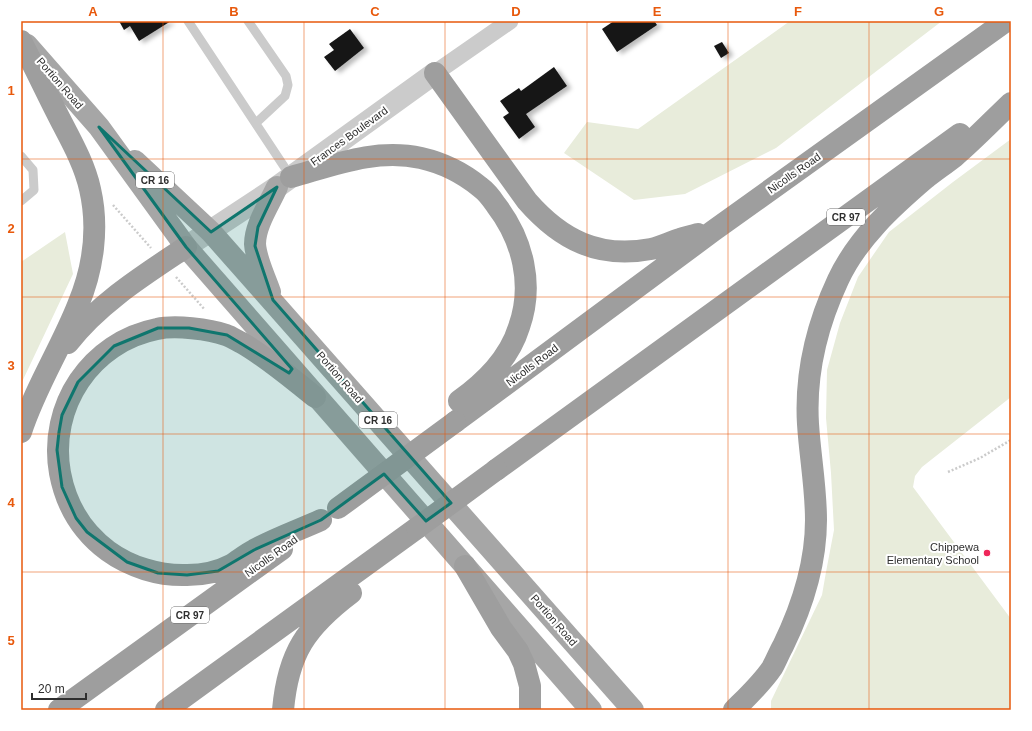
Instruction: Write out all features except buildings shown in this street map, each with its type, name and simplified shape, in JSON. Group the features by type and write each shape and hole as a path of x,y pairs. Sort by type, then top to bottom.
{"highway":[{"name":"Nicolls Road","path":"59,710 399,463 451,418 1006,21"},
{"path":"21,42 69,137 86,175 93,203 94,241 91,262 78,304 21,432"},
{"path":"435,73 527,201 540,216 568,237 583,244 600,249 636,251 667,245 680,239 713,231"},
{"name":"CR 97","path":"383,558 417,528 1011,96"},
{"path":"756,710 772,668 794,622 804,596 810,570 814,546 816,499 810,447 808,396 814,348 830,299 839,278 851,257 880,220 901,199 954,157 1011,103"},
{"path":"284,182 369,156 402,155 421,158 453,169 482,188 502,213 518,243 526,276 524,310 520,327 513,342 495,370 484,382 459,402 451,418"},
{"path":"52,363 72,338 110,301 186,247"},
{"path":"315,397 260,355 227,335 189,328 158,328 128,338 114,346 88,368 69,398 62,415 57,450 62,486 68,503 76,518 99,544 127,562 142,569 173,575 187,575 218,571 229,566 254,550 330,514"},
{"path":"166,710 383,558"},
{"path":"283,710 288,676 302,643 323,616 369,580 383,558"},
{"path":"465,566 502,628 518,651 524,664 530,686 530,710"},
{"path":"734,710 754,690 772,668"}],"main road":[{"name":"Portion Road","path":"21,38 99,128 186,247 315,397 591,710"},
{"name":"Portion Road","path":"99,128 211,232 273,300 633,710"},
{"path":"273,300 257,256 255,246 258,227 284,182"}],"street":[{"name":"Frances Boulevard","path":"186,247 211,232 284,182 510,21"}],"lane":[{"path":"188,21 256,123 284,182"},
{"path":"248,21 286,76 288,85 285,96 256,123"},
{"path":"21,156 33,170 34,190 21,201"}],"path":[{"path":"112,204 152,250"},
{"path":"172,272 207,312"},
{"path":"948,472 980,458 1011,440"}],"highlighted area":[{"path":"99,127 211,232 277,187 258,227 255,246 273,300 451,503 426,521 384,474 321,520 254,550 218,571 187,575 158,573 127,562 87,532 76,518 62,487 57,450 59,432 62,415 78,382 114,346 158,328 189,328 227,335 289,373 292,369 186,247"}],"green space":[{"path":"790,21 942,21 776,148 685,194 634,200 564,153 587,122 638,129"},
{"path":"1011,139 1011,397 922,467 915,476 913,487 1011,619 1011,710 771,710 771,701 822,595 834,530 826,418 827,370 840,323 858,277 889,232"},
{"path":"65,232 73,274 21,384 21,262"}],"place":[{"name":"Chippewa Elementary School","path":"987,553"}]}
